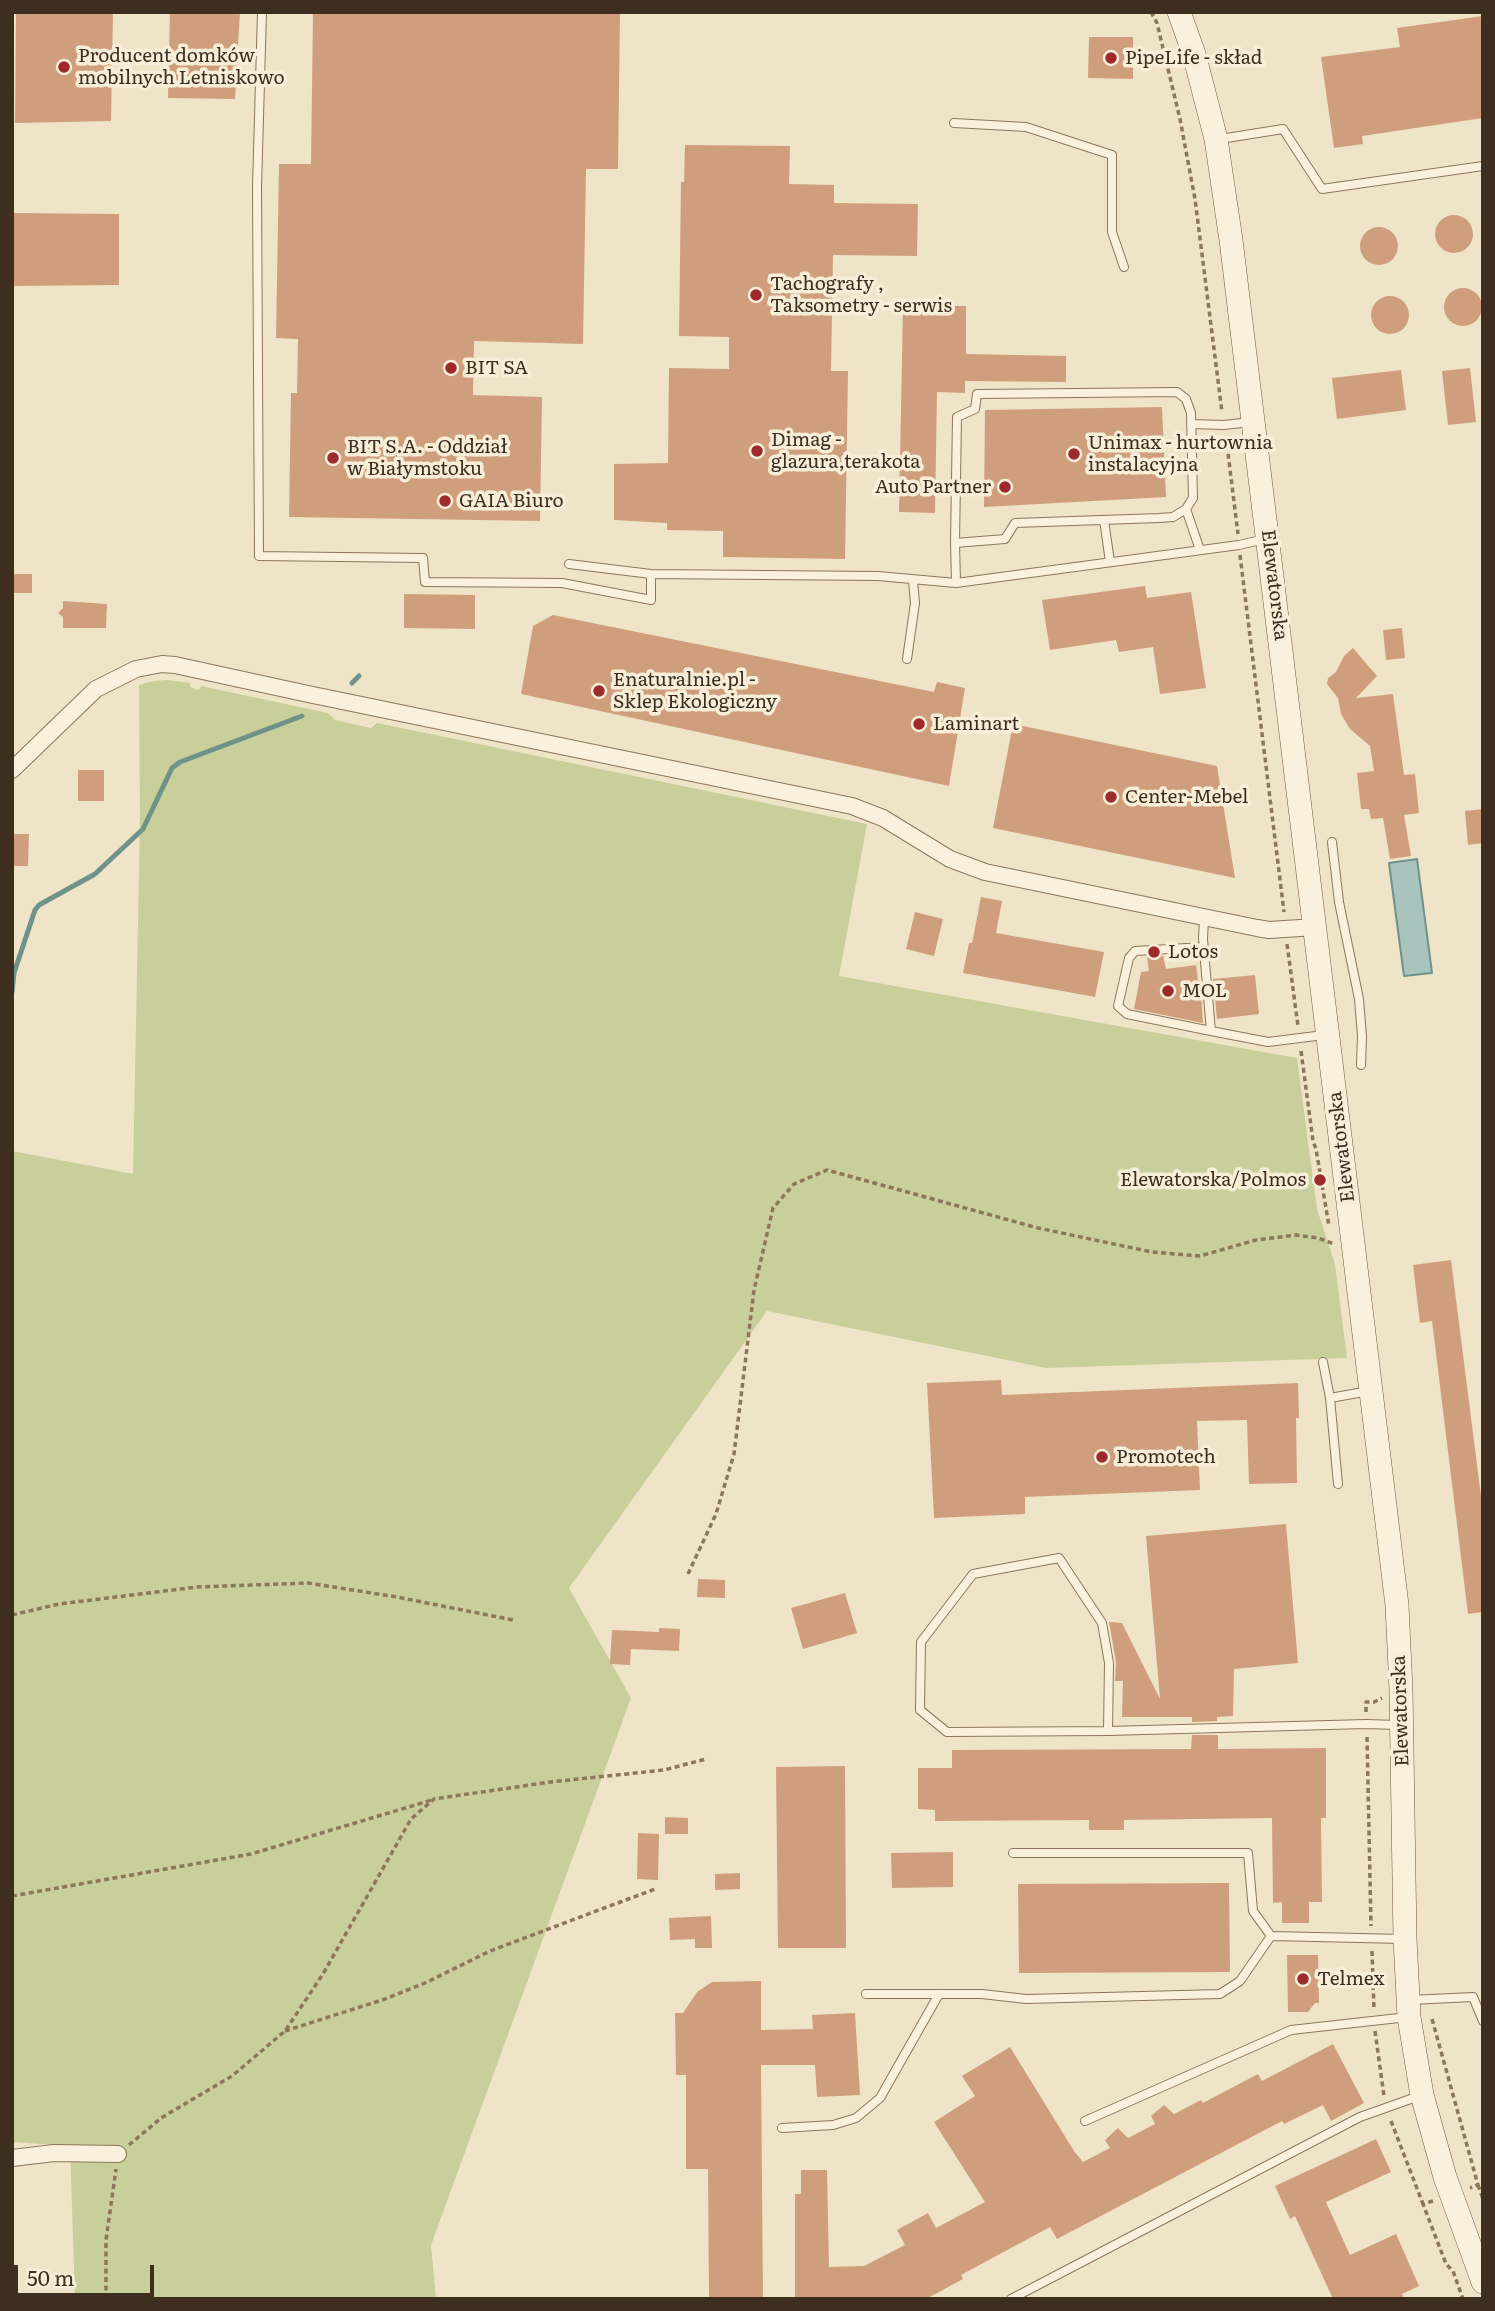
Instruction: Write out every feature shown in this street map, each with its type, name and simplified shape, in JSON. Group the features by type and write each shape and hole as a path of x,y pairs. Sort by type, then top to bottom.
{"street":[{"name":"Elewatorska","path":"1179,12 1194,54 1216,139 1231,240 1397,1605 1408,2009 1422,2095 1445,2177 1483,2282"},
{"path":"12,770 96,690 136,669 162,664 190,667 307,694 825,799 872,812 950,859 974,869 1269,930 1316,927"},
{"path":"12,2158 54,2153 118,2154"}],"lane":[{"path":"262,12 257,180 259,556 423,558 425,582 562,583 651,600 651,574"},
{"path":"954,123 1026,127 1112,155 1112,232 1124,267"},
{"path":"1216,139 1283,128 1322,189 1483,166"},
{"path":"955,543 1005,539 1015,523 1174,517 1186,509 1193,498 1191,413 1186,399 1177,392 977,394 975,408 957,417 955,543 956,583"},
{"path":"1191,424 1253,422"},
{"path":"1186,509 1200,550"},
{"path":"1104,520 1110,562"},
{"path":"569,564 651,574 878,576 956,583 1200,550 1268,538"},
{"path":"907,659 915,603 913,581"},
{"path":"1332,842 1339,902 1359,999 1361,1065"},
{"path":"1204,918 1211,1031"},
{"path":"1204,947 1135,951 1129,957 1118,1006 1126,1014 1268,1042 1329,1034"},
{"path":"1323,1362 1330,1398 1338,1484"},
{"path":"1330,1398 1371,1391"},
{"path":"1108,1731 1109,1663 1102,1623 1059,1558 973,1574 921,1642 920,1710 947,1732 1108,1731 1366,1724 1402,1726"},
{"path":"1013,1853 1248,1853 1253,1911 1271,1936"},
{"path":"1271,1936 1405,1938"},
{"path":"866,1994 982,1994 1026,1999 1220,1994 1240,1981 1271,1936"},
{"path":"782,2128 833,2125 856,2118 880,2098 939,1994"},
{"path":"1085,2120 1291,2030 1473,1997 1483,2021"},
{"path":"1011,2299 1360,2117 1422,2095"}],"path":[{"path":"688,1574 716,1514 734,1454 754,1290 773,1208 794,1184 827,1170 1038,1228 1152,1252 1200,1256 1256,1240 1296,1236 1354,1245"},
{"path":"12,1615 60,1604 197,1587 308,1583 513,1620"},
{"path":"12,1896 251,1854 434,1799 512,1787 664,1770 706,1759"},
{"path":"106,2299 106,2240 118,2154 160,2119 232,2076 285,2031 323,1974 411,1819 434,1799"},
{"path":"285,2031 385,1999 490,1951 655,1889"},
{"path":"1478,2185 1483,2199"}],"green space":[{"path":"167,680 190,683 190,687 199,690 201,686 328,713 335,720 371,728 377,723 867,824 839,976 1297,1058 1317,1209 1335,1264 1347,1358 1046,1368 767,1311 569,1588 631,1698 431,2245 436,2299 75,2299 70,2146 12,2142 12,1151 133,1174 140,821 139,685"}],"water":[{"path":"1417,859 1432,973 1404,976 1389,863"}],"building":[{"name":"Producent domków mobilnych Letniskowo","path":"16,12 113,12 111,121 15,123"},
{"path":"170,12 240,12 235,99 168,98"},
{"path":"313,12 620,12 618,169 586,169 583,344 474,341 473,395 542,397 540,521 289,517 291,393 297,393 298,339 276,338 279,164 311,164"},
{"path":"1483,16 1483,118 1362,136 1363,144 1334,148 1321,57 1400,47 1397,28"},
{"name":"PipeLife - skład","path":"1089,37 1133,37 1133,79 1088,78"},
{"path":"685,145 790,146 789,184 834,185 834,203 918,204 917,256 833,255 831,371 848,371 845,559 723,557 723,531 667,530 667,523 614,520 614,464 668,463 669,368 729,369 729,337 679,336 681,182 684,182"},
{"path":"12,213 119,214 119,285 12,286"},
{"path":"1454,215 1467,221 1473,234 1467,247 1454,253 1441,247 1435,234 1441,221"},
{"path":"1379,227 1392,233 1398,246 1392,259 1379,265 1366,259 1360,246 1366,233"},
{"path":"1463,288 1476,294 1482,307 1476,320 1463,326 1450,320 1444,307 1450,294"},
{"path":"1390,296 1403,302 1409,315 1403,328 1390,334 1377,328 1371,315 1377,302"},
{"path":"903,306 966,306 966,354 1066,356 1066,382 965,381 965,393 937,392 935,513 899,512"},
{"path":"1470,368 1476,422 1448,425 1442,371"},
{"path":"1401,370 1406,410 1337,419 1332,378"},
{"name":"Unimax - hurtownia instalacyjna","path":"1162,407 1166,497 984,507 985,410"},
{"path":"12,574 32,574 32,593 12,593"},
{"path":"1145,586 1147,598 1191,592 1206,688 1160,694 1153,647 1119,652 1116,640 1050,650 1042,600"},
{"path":"404,594 475,595 475,629 404,628"},
{"path":"63,601 107,604 106,628 63,628 63,617 58,613 63,608"},
{"path":"553,615 934,692 937,682 965,688 949,786 521,694 533,626"},
{"path":"1402,628 1405,658 1386,660 1383,630"},
{"path":"1353,648 1377,676 1356,698 1393,694 1404,775 1415,774 1419,813 1404,815 1411,856 1390,859 1383,818 1371,819 1369,809 1361,809 1357,773 1374,771 1370,746 1350,729 1341,714 1338,698 1327,684 1328,678 1336,672 1344,656"},
{"name":"Center-Mebel","path":"1013,724 1217,766 1235,878 993,828"},
{"path":"78,770 104,770 104,801 78,801"},
{"path":"1483,809 1483,843 1468,845 1465,811"},
{"path":"12,834 29,834 28,866 12,866"},
{"path":"981,897 1002,901 996,933 1104,952 1095,997 963,973"},
{"path":"915,912 943,919 934,956 906,949"},
{"name":"MOL","path":"1163,956 1166,969 1196,965 1200,980 1203,1023 1134,1009 1141,972 1149,971 1147,957"},
{"path":"1255,975 1259,1014 1217,1019 1213,979"},
{"path":"1451,1260 1483,1512 1483,1612 1468,1614 1432,1321 1420,1323 1413,1265"},
{"path":"1001,1380 1002,1395 1298,1383 1297,1483 1249,1484 1247,1420 1197,1421 1200,1490 1025,1497 1025,1514 934,1518 927,1383"},
{"path":"1286,1524 1298,1663 1234,1669 1233,1716 1217,1717 1217,1721 1192,1722 1192,1717 1122,1717 1123,1681 1115,1681 1116,1662 1109,1622 1122,1623 1160,1699 1146,1536"},
{"path":"698,1579 725,1580 725,1598 697,1597"},
{"path":"845,1593 857,1633 803,1649 791,1608"},
{"path":"659,1628 680,1629 679,1651 631,1649 630,1665 610,1664 612,1630 659,1632"},
{"path":"1192,1735 1218,1735 1218,1749 1326,1748 1326,1818 1321,1818 1322,1902 1309,1902 1309,1923 1282,1923 1282,1902 1273,1903 1272,1818 1124,1820 1124,1830 1089,1830 1089,1820 935,1821 935,1810 918,1809 918,1768 952,1768 952,1750 1191,1749"},
{"path":"845,1766 846,1948 778,1948 776,1767"},
{"path":"665,1817 688,1818 688,1834 665,1834"},
{"path":"638,1833 659,1834 658,1880 637,1879"},
{"path":"953,1852 953,1887 892,1888 891,1853"},
{"path":"740,1873 740,1889 715,1890 715,1874"},
{"path":"1229,1883 1230,1972 1019,1973 1018,1884"},
{"path":"711,1916 712,1948 695,1948 695,1939 670,1940 669,1918"},
{"name":"Telmex","path":"1287,1955 1318,1955 1319,2003 1315,2003 1308,2012 1288,2012"},
{"path":"761,1981 761,2030 813,2029 812,2015 855,2013 860,2095 817,2097 815,2065 761,2065 763,2299 709,2299 708,2169 686,2169 686,2075 676,2075 675,2013 683,2013 697,1992 712,1982"},
{"path":"1333,2044 1364,2103 1331,2121 1323,2105 1284,2124 1282,2121 1057,2239 1050,2227 961,2275 963,2279 926,2299 795,2299 795,2194 801,2194 801,2170 827,2170 829,2267 864,2266 905,2245 897,2230 928,2213 936,2228 985,2202 934,2122 975,2096 962,2076 1010,2047 1083,2162 1110,2148 1105,2140 1118,2128 1128,2138 1155,2124 1151,2116 1164,2105 1174,2114 1201,2100 1203,2103 1258,2074 1262,2081"},
{"path":"1376,2139 1391,2172 1326,2202 1350,2255 1396,2234 1419,2286 1402,2294 1404,2299 1333,2299 1295,2216 1290,2219 1275,2186"}],"waterway":[{"path":"352,683 359,676"},
{"path":"12,992 14,973 35,910 39,905 95,874 143,829 172,768 180,762 302,716"}],"place":[{"name":"PipeLife - skład","path":"1111,58"},
{"name":"Producent domków mobilnych Letniskowo","path":"64,67"},
{"name":"Tachografy , Taksometry - serwis","path":"756,295"},
{"name":"BIT SA","path":"451,368"},
{"name":"Dimag - glazura,terakota","path":"757,451"},
{"name":"Unimax - hurtownia instalacyjna","path":"1074,454"},
{"name":"BIT S.A. - Oddział w Białymstoku","path":"333,458"},
{"name":"Auto Partner","path":"1005,487"},
{"name":"GAIA Biuro","path":"445,501"},
{"name":"Enaturalnie.pl - Sklep Ekologiczny","path":"599,691"},
{"name":"Laminart","path":"919,724"},
{"name":"Center-Mebel","path":"1111,797"},
{"name":"Lotos","path":"1154,952"},
{"name":"MOL","path":"1168,991"},
{"name":"Elewatorska/Polmos","path":"1320,1180"},
{"name":"Promotech","path":"1102,1457"},
{"name":"Telmex","path":"1303,1979"}]}
